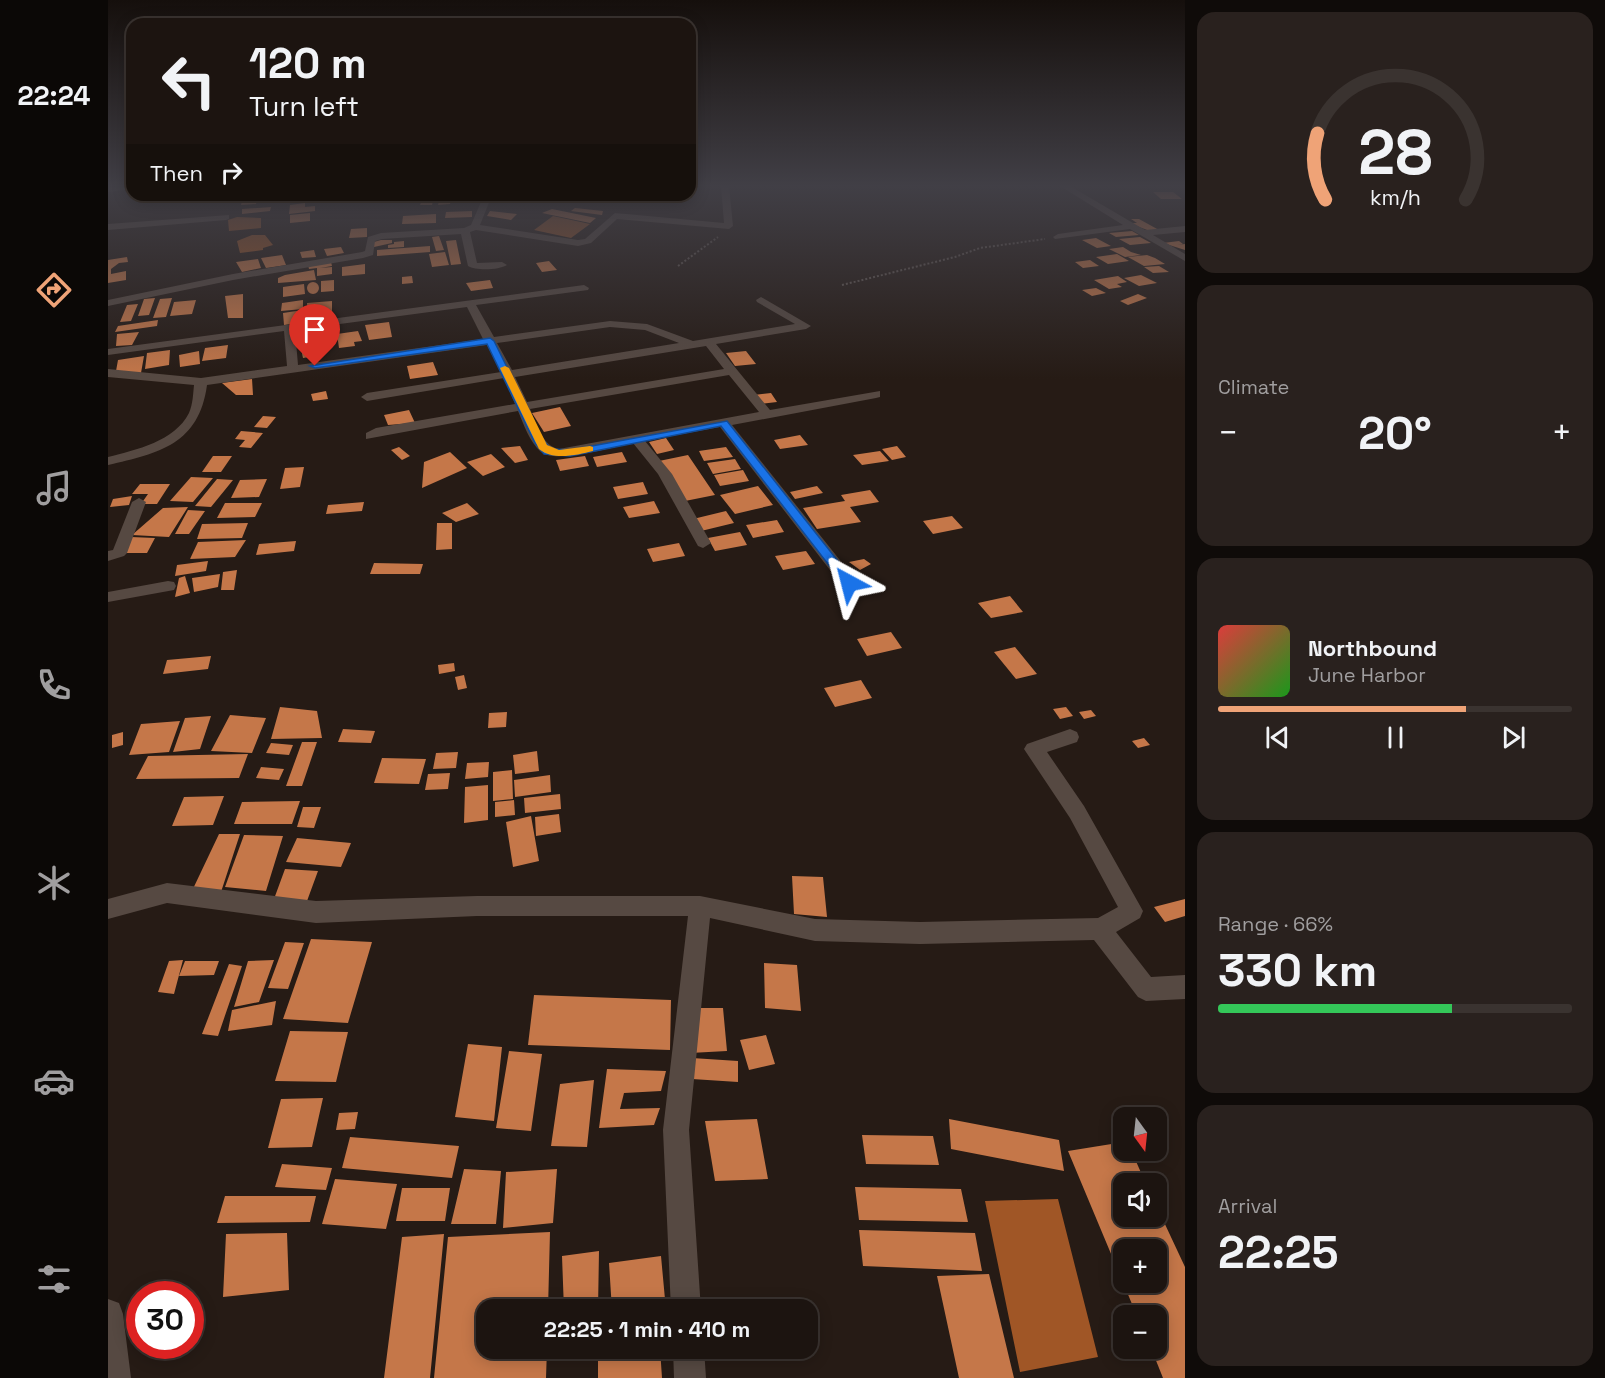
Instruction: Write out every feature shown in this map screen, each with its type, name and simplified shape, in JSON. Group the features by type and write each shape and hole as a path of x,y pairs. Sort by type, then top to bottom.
{"street":[{"path":"108,303 363,255 370,253 370,250"},
{"path":"469,250 473,266 502,265"},
{"path":"1172,250 1185,258"},
{"path":"108,352 584,288"},
{"path":"367,397 806,326 761,300"},
{"path":"470,303 508,374 538,441 548,452 570,453 876,394"},
{"path":"108,373 201,382 610,324 647,327 693,345"},
{"path":"289,327 293,369"},
{"path":"709,342 767,414"},
{"path":"371,436 376,432 407,426 731,371"},
{"path":"108,462 133,456 160,445 182,431 195,413 201,382"},
{"path":"724,423 849,583"},
{"path":"636,439 645,447 667,481 703,543"},
{"path":"108,556 118,553 139,502"},
{"path":"108,597 168,586"},
{"path":"108,909 167,893 316,912 477,906 700,906 815,930 920,933 1100,929 1132,912 1077,812 1035,749 1070,737"},
{"path":"685,1299 676,1130 700,906"},
{"path":"1100,929 1146,989 1185,987"},
{"path":"108,1314 115,1378"},
{"path":"689,1359 690,1378"}],"path":[{"path":"678,266 698,250"},
{"path":"842,285 955,258 974,250"}],"shaded area":[{"path":"239,250 261,250 240,253"},
{"path":"1058,1199 1098,1357 1020,1372 985,1201"}],"building":[{"path":"314,250 316,257 302,258 300,252"},
{"path":"325,250 343,250 344,253 327,256"},
{"path":"377,250 430,250 430,252 377,256"},
{"path":"448,250 458,250 461,264 451,265"},
{"path":"1112,250 1128,250 1141,255 1125,257"},
{"path":"445,252 449,265 432,267 429,254"},
{"path":"1117,254 1129,261 1108,264 1096,257"},
{"path":"282,255 286,265 266,268 261,258"},
{"path":"1147,255 1165,264 1144,266 1128,257"},
{"path":"127,257 128,262 119,263 111,269 111,274 126,271 126,280 108,283 108,260"},
{"path":"258,259 261,268 242,272 236,262"},
{"path":"1090,260 1099,266 1083,268 1075,262"},
{"path":"549,261 557,270 542,272 536,263"},
{"path":"331,262 332,266 320,268 332,267 332,274 317,276 317,268 309,269 308,265"},
{"path":"365,264 365,274 342,276 342,267"},
{"path":"1159,266 1169,272 1153,273 1144,267"},
{"path":"314,270 316,280 278,283 278,278 285,275"},
{"path":"1141,275 1157,283 1139,286 1124,278"},
{"path":"412,276 413,283 402,284 402,277"},
{"path":"1118,276 1127,282 1117,284 1122,287 1109,289 1094,280"},
{"path":"334,280 334,291 321,292 321,281"},
{"path":"490,280 493,288 471,291 466,283"},
{"path":"315,282 319,288 315,294 311,294 307,286"},
{"path":"304,284 305,294 283,297 283,287"},
{"path":"1096,288 1106,293 1092,296 1082,290"},
{"path":"243,294 243,318 228,318 225,296"},
{"path":"1138,294 1147,298 1128,305 1120,301"},
{"path":"155,298 149,315 138,316 144,299"},
{"path":"172,298 166,317 153,318 160,299"},
{"path":"196,300 192,314 170,316 174,302"},
{"path":"303,300 303,309 281,311 282,303"},
{"path":"332,301 332,319 308,321 307,303"},
{"path":"138,304 131,321 120,322 127,305"},
{"path":"303,310 305,322 284,325 283,313"},
{"path":"158,320 157,326 115,332 118,326"},
{"path":"389,322 392,337 369,340 365,325"},
{"path":"358,331 362,341 354,342 355,346 339,348 337,334"},
{"path":"139,332 132,345 116,346 117,334"},
{"path":"228,345 226,358 202,361 205,348"},
{"path":"313,347 315,356 303,358 301,349"},
{"path":"170,350 169,365 145,369 147,353"},
{"path":"199,351 200,364 180,367 179,355"},
{"path":"746,351 756,364 735,366 726,353"},
{"path":"144,356 141,373 116,371 118,360"},
{"path":"433,362 438,375 410,379 407,366"},
{"path":"252,379 253,395 236,395 222,383"},
{"path":"326,391 328,399 313,401 311,394"},
{"path":"771,393 777,402 760,404 754,395"},
{"path":"560,407 571,426 544,432 532,413"},
{"path":"409,410 415,423 388,425 384,415"},
{"path":"263,416 276,417 267,428 254,427"},
{"path":"241,431 263,433 251,448 239,447 245,440 235,439"},
{"path":"800,435 808,445 780,449 774,440"},
{"path":"666,438 674,450 657,454 649,442"},
{"path":"520,446 528,460 515,463 501,448"},
{"path":"897,446 906,457 892,460 882,449"},
{"path":"399,447 410,456 402,460 391,450"},
{"path":"726,447 733,457 704,461 699,451"},
{"path":"880,451 889,461 862,465 853,455"},
{"path":"450,452 467,468 422,488 424,462"},
{"path":"622,452 627,462 597,467 593,457"},
{"path":"491,454 505,467 483,476 467,462"},
{"path":"688,455 715,495 685,501 659,461"},
{"path":"213,456 232,456 221,472 202,472"},
{"path":"585,456 589,466 560,471 556,460"},
{"path":"735,459 741,469 713,474 707,463"},
{"path":"304,467 300,487 280,489 285,468"},
{"path":"743,470 749,481 720,486 714,475"},
{"path":"191,477 213,478 193,502 170,501"},
{"path":"217,479 233,480 211,507 195,506"},
{"path":"267,479 259,497 231,498 240,480"},
{"path":"643,482 648,494 618,499 613,487"},
{"path":"140,484 170,484 157,504 141,504 148,494 132,494"},
{"path":"758,486 773,505 735,514 720,495"},
{"path":"817,486 823,493 795,499 790,492"},
{"path":"870,490 879,502 850,507 861,522 817,529 803,508 845,501 841,495"},
{"path":"132,496 129,505 110,507 113,499"},
{"path":"654,501 660,513 629,518 623,507"},
{"path":"364,502 362,511 326,514 328,505"},
{"path":"225,503 262,503 255,517 217,518"},
{"path":"467,503 479,514 456,522 442,513"},
{"path":"188,507 169,537 132,535 163,508"},
{"path":"188,510 205,511 189,534 175,534"},
{"path":"726,511 734,523 701,531 693,519"},
{"path":"952,516 963,528 933,534 923,521"},
{"path":"777,520 784,532 753,538 746,525"},
{"path":"248,523 242,538 197,539 202,524"},
{"path":"437,523 452,523 452,549 436,550"},
{"path":"740,532 747,545 715,551 708,538"},
{"path":"131,537 155,538 147,553 121,553"},
{"path":"246,540 235,557 190,559 198,542"},
{"path":"296,541 294,551 256,555 259,544"},
{"path":"679,543 685,556 653,562 647,549"},
{"path":"806,551 815,564 783,570 775,556"},
{"path":"864,559 871,564 860,570 849,562"},
{"path":"208,561 206,571 175,576 177,565"},
{"path":"374,563 423,564 420,574 370,574"},
{"path":"237,570 234,590 221,590 223,572"},
{"path":"220,574 218,587 194,592 192,578"},
{"path":"185,576 190,593 175,597 179,578"},
{"path":"1010,596 1023,612 991,618 978,603"},
{"path":"891,632 902,648 867,656 857,639"},
{"path":"1015,647 1037,674 1016,679 994,652"},
{"path":"211,656 208,669 163,674 167,660"},
{"path":"454,663 455,671 439,674 438,665"},
{"path":"464,675 467,688 458,690 455,677"},
{"path":"861,680 872,698 835,707 824,688"},
{"path":"280,707 317,711 322,738 271,739"},
{"path":"1066,707 1073,716 1060,719 1053,709"},
{"path":"1091,710 1096,716 1084,719 1079,712"},
{"path":"507,712 506,727 488,728 489,713"},
{"path":"230,715 266,718 252,753 211,751"},
{"path":"211,716 200,749 173,752 185,718"},
{"path":"180,721 169,752 129,755 141,724"},
{"path":"343,729 375,731 371,743 338,742"},
{"path":"123,732 123,745 112,748 112,735"},
{"path":"1144,738 1150,745 1138,748 1132,741"},
{"path":"302,742 317,742 302,786 286,786"},
{"path":"271,743 293,745 289,755 266,753"},
{"path":"537,751 539,771 515,774 513,755"},
{"path":"458,752 456,768 433,769 436,753"},
{"path":"248,754 239,778 136,779 148,756"},
{"path":"382,758 426,759 419,784 374,783"},
{"path":"489,762 488,777 465,779 467,763"},
{"path":"261,767 284,769 279,780 256,778"},
{"path":"512,770 513,799 493,801 493,772"},
{"path":"450,773 448,789 425,790 428,774"},
{"path":"550,775 551,792 515,797 514,780"},
{"path":"488,785 488,820 464,823 465,787"},
{"path":"560,794 561,809 525,813 524,798"},
{"path":"224,796 213,825 172,826 184,797"},
{"path":"514,800 515,815 495,817 495,802"},
{"path":"300,801 292,824 234,824 242,802"},
{"path":"303,807 321,807 314,828 297,827"},
{"path":"559,814 561,832 536,836 535,817"},
{"path":"531,816 539,861 513,867 506,822"},
{"path":"219,834 240,834 221,892 191,893"},
{"path":"244,835 283,836 266,891 225,887"},
{"path":"297,838 351,843 341,867 286,862"},
{"path":"285,869 318,871 307,901 274,899"},
{"path":"792,876 823,877 827,917 794,914"},
{"path":"1185,899 1185,916 1165,922 1154,907"},
{"path":"311,939 372,942 348,1023 283,1019"},
{"path":"285,942 304,943 288,989 268,988"},
{"path":"183,960 174,994 158,992 169,961"},
{"path":"274,960 259,1002 234,1007 248,961"},
{"path":"185,961 219,961 214,975 179,976"},
{"path":"764,963 797,965 801,1011 765,1008"},
{"path":"229,964 242,966 218,1036 202,1034"},
{"path":"534,995 671,1000 670,1050 528,1045"},
{"path":"276,1001 272,1025 228,1031 232,1010"},
{"path":"692,1008 723,1008 727,1051 690,1053"},
{"path":"290,1031 348,1032 336,1082 275,1081"},
{"path":"766,1035 775,1064 749,1070 740,1040"},
{"path":"468,1044 502,1047 494,1121 455,1117"},
{"path":"509,1051 542,1054 531,1131 496,1128"},
{"path":"692,1058 738,1061 738,1082 692,1079"},
{"path":"607,1069 666,1071 661,1091 624,1093 620,1109 660,1108 654,1125 599,1128"},
{"path":"594,1080 587,1147 551,1146 560,1084"},
{"path":"323,1098 312,1147 268,1148 281,1099"},
{"path":"358,1112 355,1129 336,1130 339,1113"},
{"path":"757,1119 768,1179 715,1181 705,1121"},
{"path":"949,1119 1059,1140 1064,1171 951,1149"},
{"path":"862,1135 933,1136 939,1165 866,1164"},
{"path":"350,1137 459,1146 452,1178 342,1168"},
{"path":"1113,1144 1113,1161 1136,1161 1141,1173 1113,1173 1113,1227 1166,1227 1185,1267 1185,1378 1163,1378 1155,1359 1167,1359 1167,1305 1132,1305 1127,1293 1167,1293 1167,1239 1113,1239 1113,1259 1068,1151"},
{"path":"282,1164 332,1168 326,1190 275,1187"},
{"path":"464,1169 501,1171 496,1224 451,1224"},
{"path":"557,1169 553,1223 503,1228 506,1172"},
{"path":"335,1179 397,1184 386,1229 322,1224"},
{"path":"855,1187 961,1189 968,1222 859,1220"},
{"path":"402,1188 450,1188 445,1221 396,1221"},
{"path":"225,1196 316,1196 310,1222 217,1223"},
{"path":"859,1230 975,1233 982,1271 863,1266"},
{"path":"550,1232 548,1299 476,1299 476,1359 547,1359 546,1378 434,1378 448,1237"},
{"path":"287,1233 289,1290 223,1297 226,1234"},
{"path":"444,1234 430,1378 384,1378 402,1237"},
{"path":"599,1251 598,1299 564,1299 562,1256"},
{"path":"661,1256 665,1299 611,1299 609,1263"},
{"path":"989,1274 1014,1378 959,1378 937,1276"},
{"path":"598,1359 661,1359 662,1378 598,1378"}],"slow traffic":[{"path":"505,368 542,447 548,452 559,453 590,449"}],"route":[{"path":"315,366 490,341 508,374 538,441 548,452 570,453 724,423 849,583"}]}
